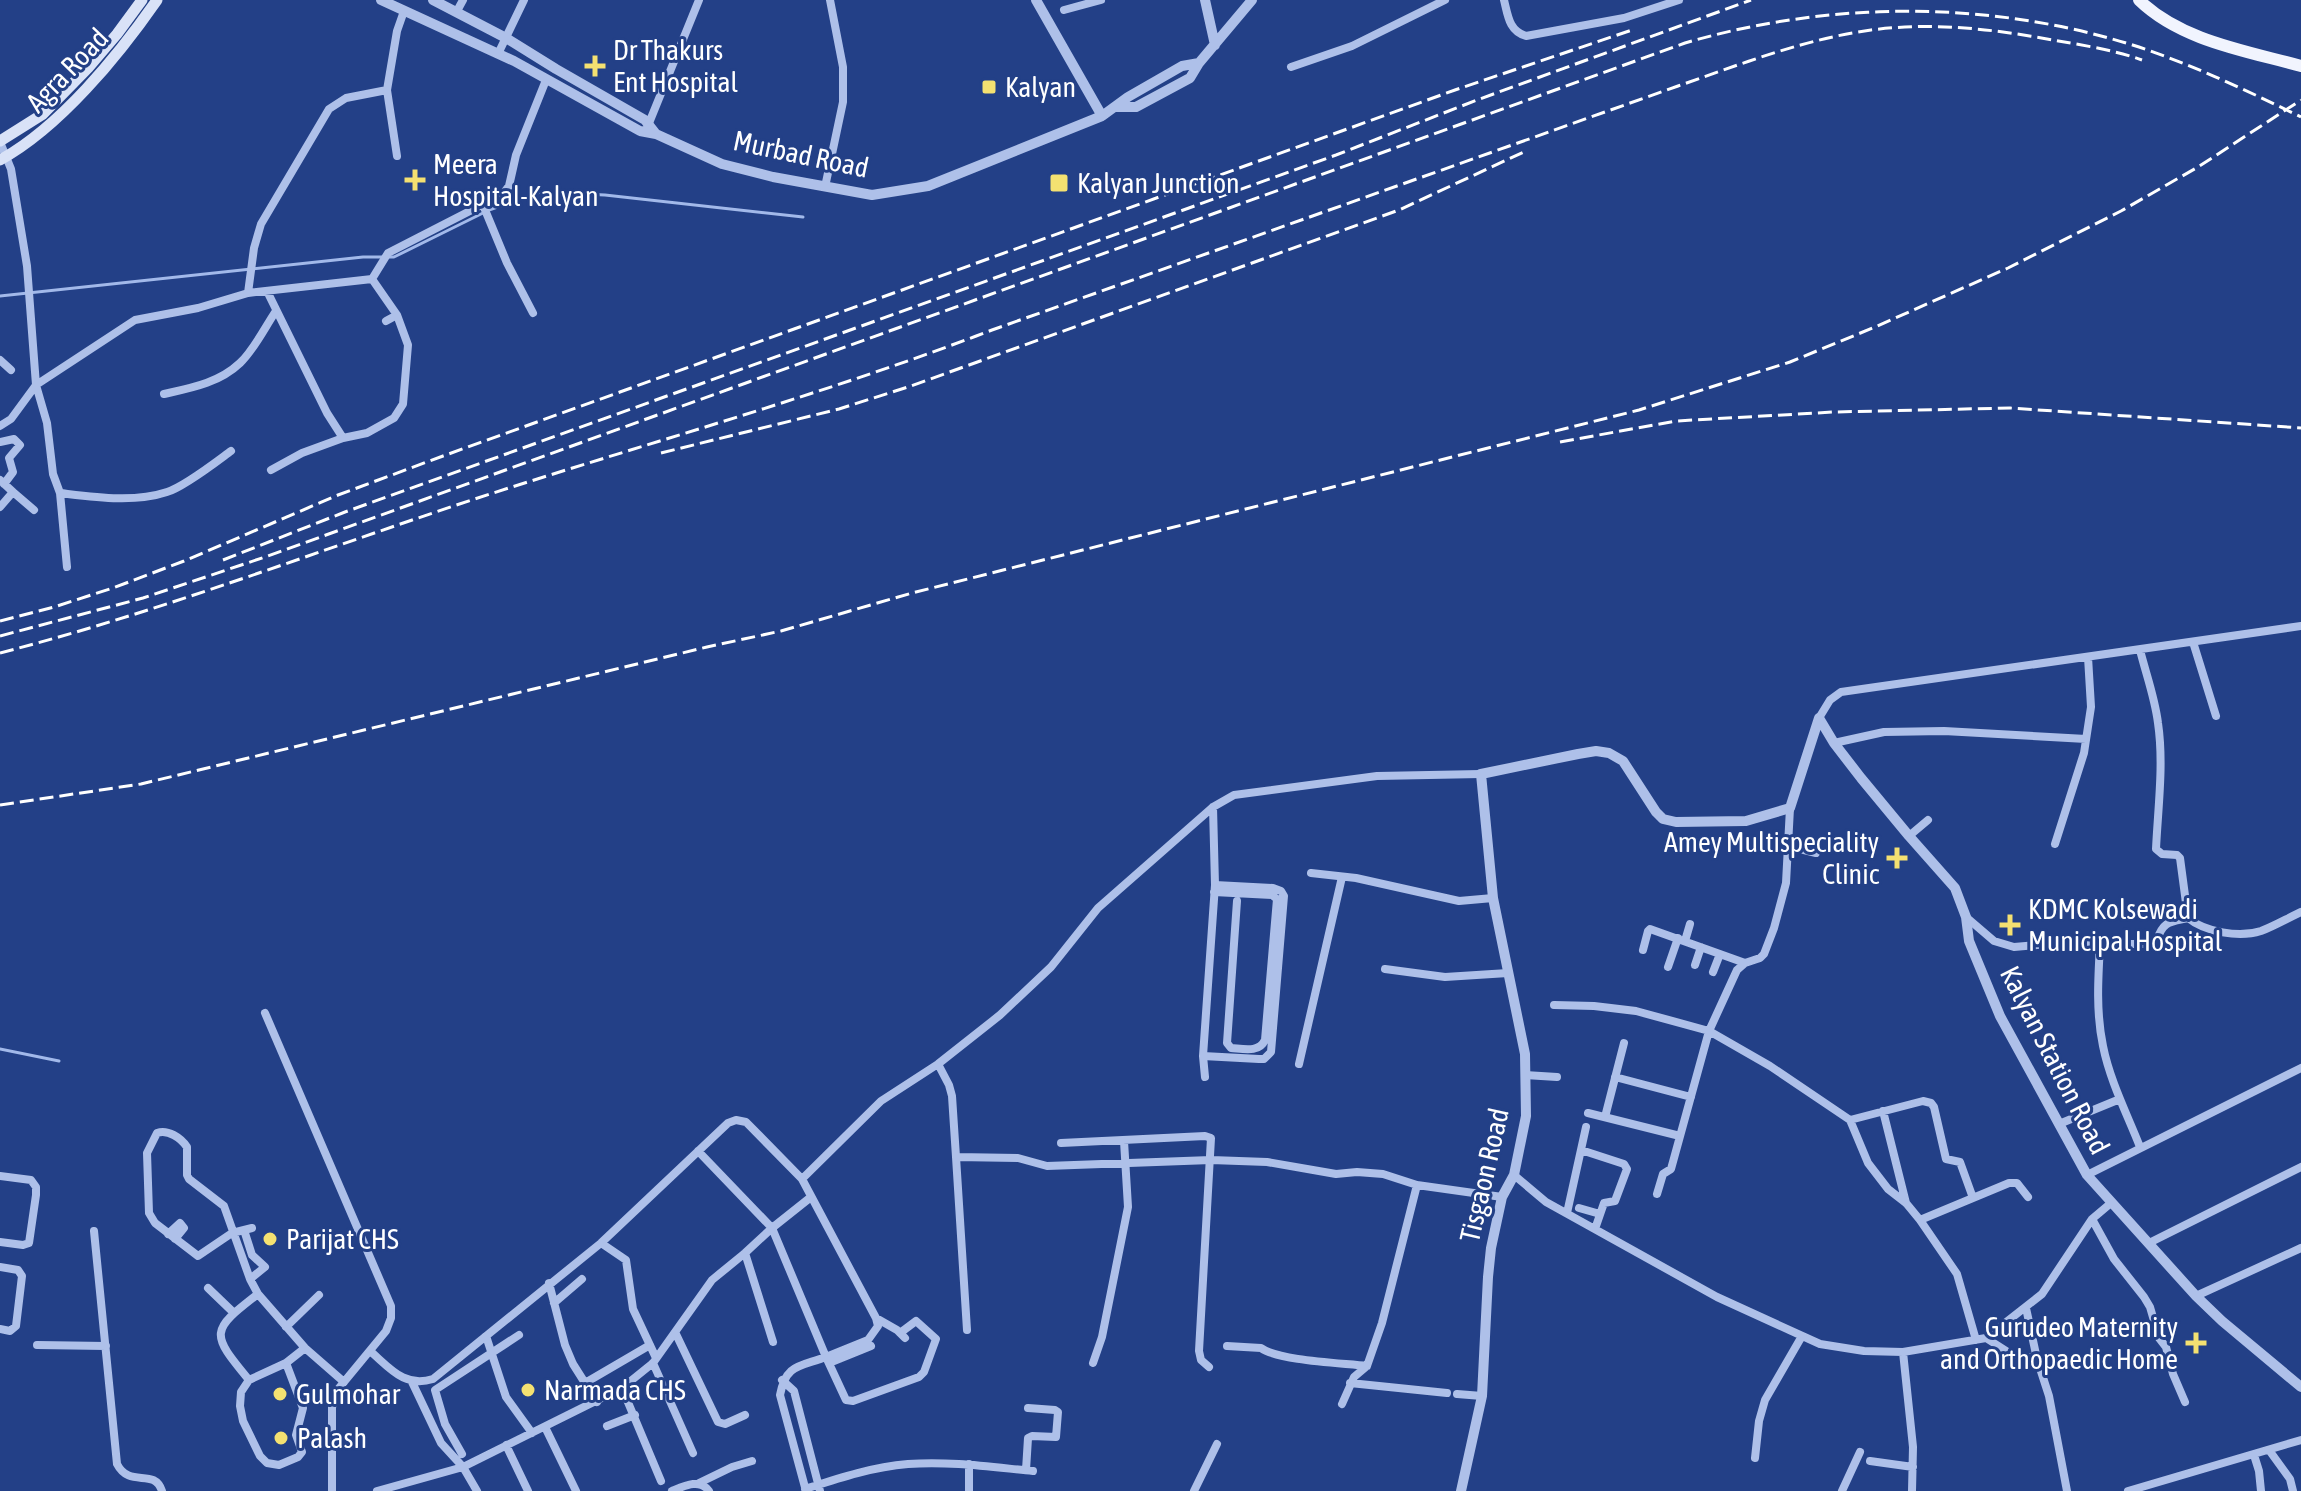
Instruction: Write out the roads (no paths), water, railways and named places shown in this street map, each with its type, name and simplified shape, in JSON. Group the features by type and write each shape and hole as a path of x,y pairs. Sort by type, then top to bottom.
{"main road":[{"name":"Agra Road","path":"0,142 43,114 88,68 142,0"},
{"name":"Agra Road","path":"4,158 48,128 128,42 157,0"},
{"path":"2139,0 2149,10 2197,36 2301,66"}],"street":[{"name":"Murbad Road","path":"381,0 722,164 773,177 872,195 928,186 1102,116 1117,107 1136,107 1190,78 1252,0"},
{"name":"Murbad Road","path":"433,0 506,38 645,120 650,130"},
{"path":"457,11 463,0"},
{"path":"498,54 524,0"},
{"path":"650,130 699,0"},
{"path":"825,187 843,102 843,67 830,0"},
{"path":"1036,0 1102,116"},
{"path":"1064,10 1101,0"},
{"path":"1205,0 1215,45"},
{"path":"1291,67 1352,46 1445,0"},
{"path":"1504,0 1509,22 1515,31 1526,36 1624,18 1679,0"},
{"path":"397,156 387,90 397,31 404,11"},
{"path":"372,279 388,253 503,194 509,186 516,155 546,80"},
{"path":"248,293 254,248 261,224 329,109 346,98 387,90"},
{"path":"0,142 27,266 36,385 47,423 53,474 60,493 67,567"},
{"path":"483,205 507,263 533,313"},
{"path":"0,426 11,419 36,385 135,320 198,308 248,293 372,279"},
{"path":"271,470 302,453 367,433 394,418 403,404 408,345 397,315 372,279"},
{"path":"267,291 327,413 343,438"},
{"path":"164,394 221,378 241,362 276,311"},
{"path":"386,321 397,315"},
{"path":"0,361 11,370"},
{"path":"0,442 14,439 20,446 9,458 13,472 2,482 34,510"},
{"path":"60,493 135,497 169,492 231,451"},
{"path":"0,507 13,492"},
{"path":"1657,1194 1663,1174 1671,1169 1709,1031 1737,970 1764,954 1786,883 1790,808 1819,718 1830,700 1841,692 2301,626"},
{"path":"2193,642 2216,716"},
{"path":"2140,650 2159,735 2156,849 2162,854 2180,858 2188,918 2217,931 2246,934 2260,931 2301,912"},
{"path":"2055,844 2084,753 2091,707 2088,657"},
{"name":"Kalyan Station Road","path":"1819,718 1834,743 1955,888 1966,917 1969,941 2000,1016 2087,1175 2196,1296 2301,1387"},
{"path":"1834,743 1884,732 1944,731 2086,739"},
{"path":"802,1179 881,1101 938,1064 1000,1015 1051,967 1098,908 1213,807 1234,795 1377,776 1481,774 1596,751 1609,753 1623,761 1663,819 1676,822 1746,821 1790,808"},
{"name":"Tisgaon Road","path":"1461,1491 1482,1396 1488,1277 1502,1197 1514,1175 1526,1116 1525,1054 1493,898 1481,774"},
{"path":"1205,1077 1203,1056 1215,888 1213,807"},
{"path":"1909,836 1928,820"},
{"path":"1788,846 1816,853"},
{"path":"1311,873 1459,901 1493,898"},
{"path":"1299,1064 1342,877"},
{"path":"1215,888 1272,895 1277,899 1265,1040 1256,1049 1231,1048 1227,1043 1237,901"},
{"path":"1203,1056 1264,1059 1271,1052 1284,896 1273,888 1215,888"},
{"path":"1966,917 1994,941 2014,947 2154,942 2164,925 2188,918"},
{"path":"1668,967 1690,924"},
{"path":"1643,950 1649,929 1745,963"},
{"path":"2100,945 2099,1016 2103,1046 2140,1147"},
{"path":"1695,965 1701,947"},
{"path":"1713,972 1720,954"},
{"path":"1385,969 1445,977 1508,973"},
{"path":"1554,1005 1636,1011 1709,1031 1770,1066 1850,1120 1868,1163 1888,1189 1906,1203 1920,1220 1957,1274 1981,1339 2011,1354 2037,1359"},
{"path":"265,1013 391,1306 386,1331 339,1388 332,1407 332,1491"},
{"path":"1605,1117 1624,1043"},
{"path":"938,1064 952,1096 967,1330"},
{"path":"2087,1175 2301,1068"},
{"path":"1525,1075 1557,1077"},
{"path":"1615,1077 1691,1097"},
{"path":"2059,1124 2120,1099"},
{"path":"1850,1120 1923,1101 1933,1105 1946,1159 1960,1162 1973,1198"},
{"path":"1883,1111 1906,1203"},
{"path":"1588,1113 1680,1136"},
{"path":"370,1351 412,1382 433,1379 601,1243 728,1123 736,1120 746,1122 802,1179 878,1326 870,1343 828,1360 790,1370 782,1380 780,1395 806,1490 820,1488 854,1473 909,1464 969,1464 1029,1470 1028,1438 1056,1437 1058,1412 1028,1408"},
{"path":"1567,1213 1586,1127"},
{"path":"250,1279 265,1267 252,1255 248,1229 232,1233 198,1256 155,1223 149,1213 147,1153 157,1133 169,1132 186,1144 189,1179 222,1203 232,1233 250,1279 258,1294 305,1348 344,1382"},
{"path":"1061,1143 1209,1136 1212,1140 1199,1351 1201,1360 1209,1367"},
{"path":"1093,1363 1102,1337 1128,1207 1124,1141"},
{"path":"1581,1150 1624,1164 1627,1169 1615,1201 1604,1203 1595,1229"},
{"path":"698,1151 772,1228 844,1398 849,1401 919,1377 937,1340 916,1321 902,1335 876,1318"},
{"path":"956,1157 1018,1158 1047,1166 1211,1160 1267,1162 1336,1174 1383,1174 1417,1185 1502,1197"},
{"path":"2149,1243 2301,1167"},
{"path":"1514,1175 1546,1202 1717,1297 1820,1344 1864,1351 1903,1352 1981,1339 2042,1294 2092,1219 2111,1203"},
{"path":"0,1176 31,1180 36,1187 36,1195 29,1243 0,1242"},
{"path":"1920,1220 2013,1182 2022,1187 2028,1197"},
{"path":"1342,1404 1350,1383 1367,1366 1382,1323 1417,1185"},
{"path":"377,1491 463,1467 622,1388 654,1361 712,1280 811,1197"},
{"path":"1579,1208 1600,1214"},
{"path":"2092,1219 2114,1259 2150,1307 2185,1402"},
{"path":"94,1231 117,1464 121,1472 130,1478 155,1480 162,1491"},
{"path":"601,1243 626,1260 633,1309 693,1453"},
{"path":"2196,1296 2301,1248"},
{"path":"745,1253 773,1342"},
{"path":"0,1267 18,1270 22,1276 16,1326 10,1331 0,1329"},
{"path":"554,1303 582,1279"},
{"path":"549,1283 565,1345 597,1402"},
{"path":"208,1288 234,1313"},
{"path":"249,1380 228,1355 222,1341 223,1324 258,1294"},
{"path":"286,1327 319,1295"},
{"path":"2026,1308 2049,1396 2067,1491"},
{"path":"675,1332 718,1422 725,1424 745,1415"},
{"path":"462,1454 445,1424 435,1394 436,1387 519,1335"},
{"path":"486,1336 506,1397 532,1433"},
{"path":"1755,1458 1765,1400 1802,1336"},
{"path":"870,1343 876,1355"},
{"path":"37,1345 106,1346"},
{"path":"585,1383 650,1345"},
{"path":"1227,1346 1261,1348 1287,1357 1367,1366"},
{"path":"286,1363 303,1408 296,1430 302,1452 298,1457 276,1465 267,1463 260,1456 243,1421 241,1392 249,1380 286,1363 305,1348"},
{"path":"1903,1352 1912,1436 1912,1491"},
{"path":"782,1380 794,1391 820,1488"},
{"path":"412,1382 441,1443 463,1467 477,1491"},
{"path":"1350,1383 1482,1396"},
{"path":"622,1388 661,1481"},
{"path":"607,1426 635,1415"},
{"path":"434,1429 445,1424"},
{"path":"545,1427 576,1491"},
{"path":"791,1435 805,1431"},
{"path":"2128,1491 2147,1489 2301,1440"},
{"path":"1194,1491 1217,1444"},
{"path":"506,1445 528,1491"},
{"path":"2269,1450 2290,1479 2293,1491"},
{"path":"1840,1491 1860,1452"},
{"path":"2254,1455 2261,1491"},
{"path":"672,1491 752,1461"},
{"path":"1870,1461 1913,1467"},
{"path":"969,1464 969,1491"},
{"path":"699,1483 709,1491"}],"waterway":[{"path":"489,210 540,192 605,195 803,217"},
{"path":"389,257 483,213"},
{"path":"0,296 382,257"},
{"path":"0,1049 59,1061"}],"railway":[{"path":"223,560 345,512 1336,155 1751,0"},
{"path":"0,636 143,598 268,556 1685,43 1741,29 1797,19 1912,11 2027,20 2139,47 2221,79 2301,117"},
{"path":"0,653 124,617 490,494 868,375 1798,46 1871,30 1940,27 2030,36 2098,48 2142,60"},
{"path":"0,621 113,588 338,495 443,456 1455,90 1632,30"},
{"path":"0,805 141,784 781,631 912,593 1639,410 1790,362 2008,268 2121,211 2198,167 2301,100"},
{"path":"661,453 839,409 908,387 1399,210 1528,150"},
{"path":"1560,442 1676,421 1834,412 2010,408 2301,428"}],"place":[{"name":"Dr Thakurs Ent Hospital","path":"595,66"},
{"name":"Kalyan","path":"989,87"},
{"name":"Meera Hospital-Kalyan","path":"415,180"},
{"name":"Kalyan Junction","path":"1059,183"},
{"name":"Amey Multispeciality Clinic","path":"1897,858"},
{"name":"KDMC Kolsewadi Municipal Hospital","path":"2010,925"},
{"name":"Parijat CHS","path":"270,1239"},
{"name":"Gurudeo Maternity and Orthopaedic Home","path":"2196,1343"},
{"name":"Narmada CHS","path":"528,1390"},
{"name":"Gulmohar","path":"280,1394"},
{"name":"Palash","path":"281,1438"}]}
